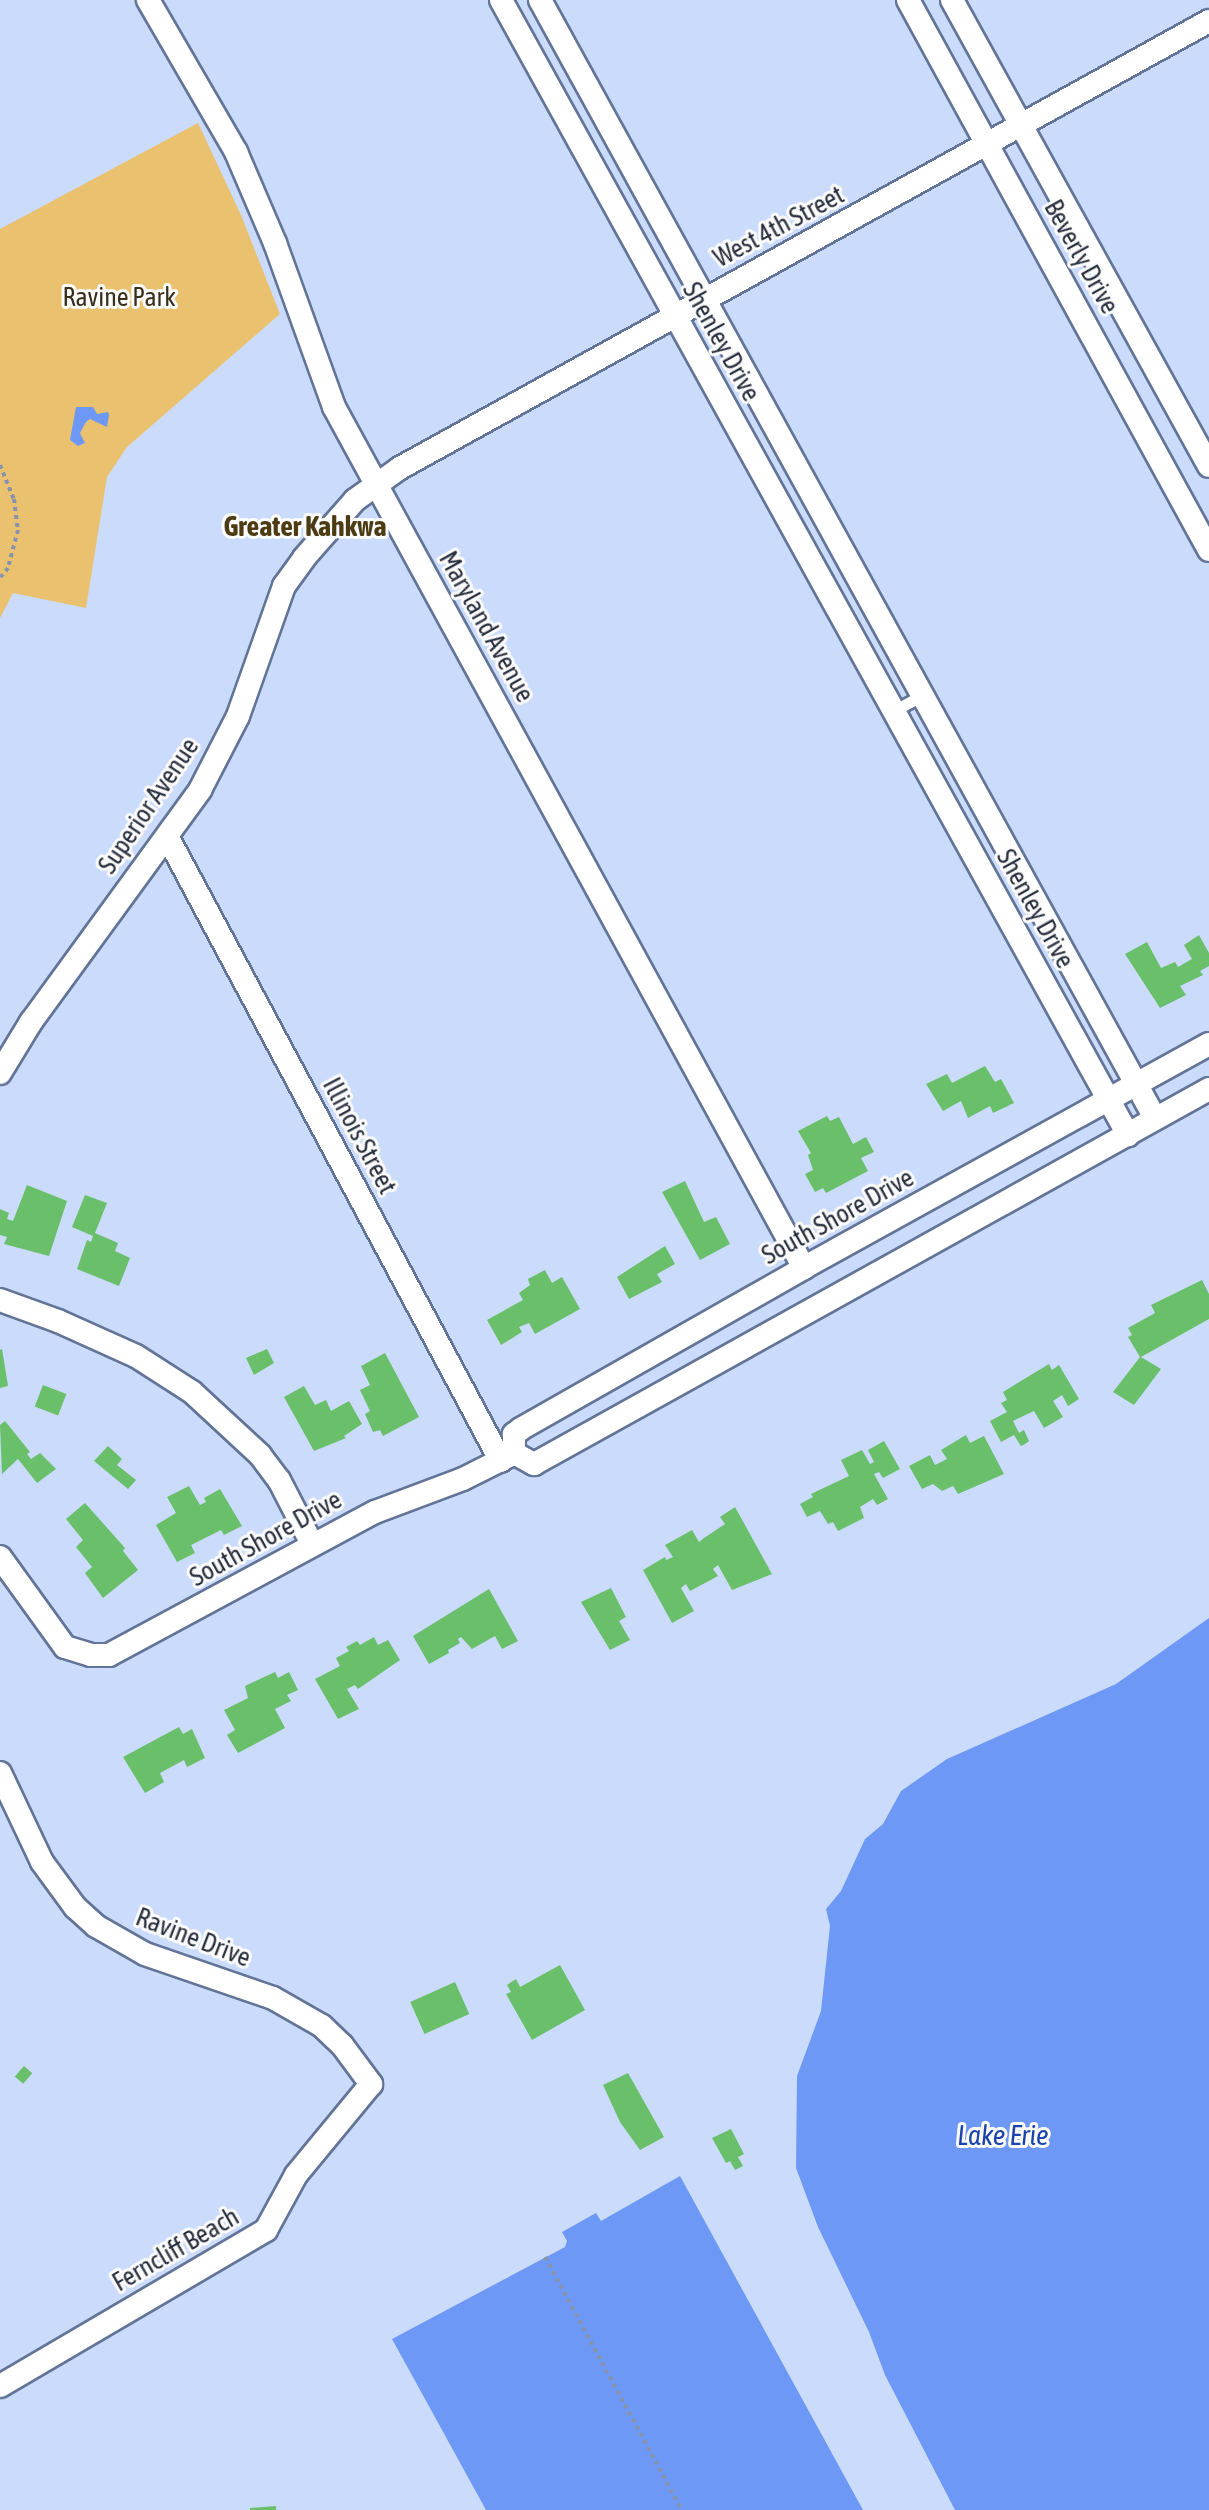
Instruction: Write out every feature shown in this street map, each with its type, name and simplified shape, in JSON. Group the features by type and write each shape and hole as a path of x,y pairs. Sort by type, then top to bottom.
{"street":[{"name":"Maryland Avenue","path":"148,0 236,152 275,243 323,381 804,1268"},
{"name":"Shenley Drive","path":"501,0 1128,1135"},
{"name":"Shenley Drive","path":"540,0 1155,1118"},
{"name":"Beverly Drive","path":"908,0 1207,544"},
{"name":"Beverly Drive","path":"952,0 1209,466"},
{"name":"West 4th Street","path":"377,484 1209,21"},
{"name":"Superior Avenue","path":"0,1073 31,1022 200,790 238,716 284,586 335,520 377,484"},
{"name":"Illinois Street","path":"168,838 507,1457"},
{"name":"South Shore Drive","path":"507,1457 514,1434 804,1268 1209,1044"},
{"name":"South Shore Drive","path":"0,1557 65,1647 91,1655 109,1655 139,1642 375,1512 429,1493 507,1457 534,1464 1209,1089"},
{"path":"0,1300 58,1321 136,1356 200,1399 260,1455 279,1480 312,1544"},
{"name":"Ravine Drive","path":"0,1773 42,1862 75,1907 96,1926 145,1954 273,1998 322,2026 371,2084"},
{"name":"Ferncliff Beach","path":"0,2386 266,2230 296,2175 371,2084"}],"lane":[{"path":"893,711 923,695"}],"path":[{"path":"0,465 14,499 18,530 8,568 0,578"},
{"path":"545,2257 682,2510"}],"green space":[{"name":"Ravine Park","path":"198,123 241,215 280,314 127,447 107,477 86,608 13,593 0,618 0,229"}],"water":[{"path":"76,407 93,407 97,414 108,412 109,415 107,427 90,419 86,422 80,433 85,443 78,446 70,440"},
{"name":"Lake Erie","path":"1209,1618 1209,2510 955,2510 885,2375 869,2332 818,2227 796,2168 797,2076 821,2011 830,1926 826,1909 841,1891 865,1839 883,1824 901,1791 947,1759 1116,1684"},
{"path":"680,2176 863,2510 486,2510 392,2339 565,2247 567,2241 562,2232 596,2213 601,2221"}],"building":[{"path":"1199,935 1209,953 1209,966 1200,971 1203,975 1180,986 1186,995 1160,1008 1125,954 1147,942 1161,968 1175,962 1178,967 1192,959 1184,945"},
{"path":"985,1066 995,1082 1001,1079 1014,1103 993,1113 990,1106 968,1118 961,1101 943,1111 926,1084 947,1074 952,1083"},
{"path":"827,1116 830,1121 839,1117 853,1144 866,1137 874,1152 861,1158 868,1171 826,1193 823,1188 815,1192 805,1174 813,1170 808,1155 811,1153 798,1131"},
{"path":"685,1181 704,1222 716,1217 730,1244 700,1260 662,1192"},
{"path":"27,1185 67,1201 49,1256 4,1244 7,1237 0,1235 0,1209 9,1213 7,1219 13,1221"},
{"path":"85,1195 107,1203 95,1233 118,1243 115,1251 130,1258 119,1286 77,1269 87,1240 91,1242 93,1236 72,1227"},
{"path":"665,1246 675,1264 657,1274 662,1282 629,1299 617,1277"},
{"path":"545,1270 552,1283 562,1277 580,1309 535,1334 529,1323 519,1327 522,1332 501,1345 487,1320 523,1300 519,1293 530,1285 528,1279"},
{"path":"1202,1280 1209,1294 1209,1319 1141,1357 1161,1369 1134,1405 1113,1392 1140,1357 1128,1337 1132,1335 1128,1328 1155,1313 1151,1305"},
{"path":"267,1349 274,1363 254,1375 246,1358"},
{"path":"0,1350 8,1386 0,1388"},
{"path":"385,1353 419,1417 383,1436 380,1430 373,1432 365,1414 370,1411 360,1390 370,1385 361,1366"},
{"path":"1049,1364 1052,1370 1059,1365 1079,1399 1068,1406 1062,1395 1053,1401 1063,1417 1044,1428 1034,1411 1013,1421 1019,1433 1024,1430 1029,1441 1025,1444 1021,1446 1014,1435 1001,1442 990,1421 1007,1412 1001,1403 1007,1400 1003,1392"},
{"path":"43,1385 66,1394 58,1415 35,1406"},
{"path":"304,1386 315,1405 326,1400 331,1411 349,1401 362,1424 344,1436 346,1438 314,1451 284,1397"},
{"path":"5,1421 30,1452 27,1454 31,1459 40,1453 56,1469 37,1483 18,1459 2,1474 0,1425"},
{"path":"966,1435 970,1443 984,1436 1004,1474 958,1494 953,1486 942,1491 933,1484 922,1489 909,1466 930,1455 935,1465 947,1459 941,1450"},
{"path":"884,1441 900,1469 883,1478 879,1472 874,1474 888,1499 877,1505 873,1499 860,1507 864,1518 838,1531 833,1522 828,1524 820,1511 807,1517 800,1504 813,1497 811,1494 849,1476 841,1460 862,1450 870,1464 874,1462 868,1450"},
{"path":"108,1446 122,1459 117,1465 136,1480 128,1489 94,1461"},
{"path":"189,1486 200,1505 206,1502 204,1498 220,1489 242,1526 224,1535 221,1530 191,1545 195,1553 177,1562 156,1525 176,1513 167,1497"},
{"path":"85,1503 125,1548 123,1551 138,1570 103,1598 85,1573 92,1567 76,1547 83,1540 66,1519"},
{"path":"735,1507 772,1574 732,1590 718,1565 713,1569 718,1576 690,1591 686,1584 681,1588 694,1611 672,1623 643,1570 665,1557 666,1560 673,1557 665,1545 692,1530 699,1542 725,1524 720,1517"},
{"path":"611,1588 626,1617 619,1621 630,1640 610,1650 581,1602"},
{"path":"489,1589 518,1641 502,1649 495,1636 472,1649 461,1637 458,1639 460,1643 448,1650 449,1653 429,1664 413,1636"},
{"path":"374,1637 378,1645 388,1640 400,1660 358,1689 355,1685 347,1689 359,1709 338,1719 315,1679 340,1666 336,1658 349,1651 346,1647 357,1641 360,1645"},
{"path":"275,1672 278,1678 289,1672 298,1690 287,1695 291,1701 275,1709 285,1728 238,1753 227,1735 235,1730 224,1710 248,1698 245,1686"},
{"path":"179,1727 183,1734 192,1729 205,1758 187,1767 184,1760 160,1773 164,1782 145,1793 123,1757"},
{"path":"560,1965 585,2010 532,2040 506,1994 511,1992 507,1985 516,1979 520,1987"},
{"path":"455,1982 469,2014 424,2034 410,2002"},
{"path":"24,2066 32,2073 23,2084 15,2077"},
{"path":"628,2073 664,2137 640,2150 620,2122 603,2085"},
{"path":"731,2129 744,2154 738,2157 743,2166 735,2170 730,2161 726,2163 712,2138"},
{"path":"276,2506 276,2510 250,2510 250,2508"}],"district":[{"name":"Greater Kahkwa","path":"305,526"}]}
